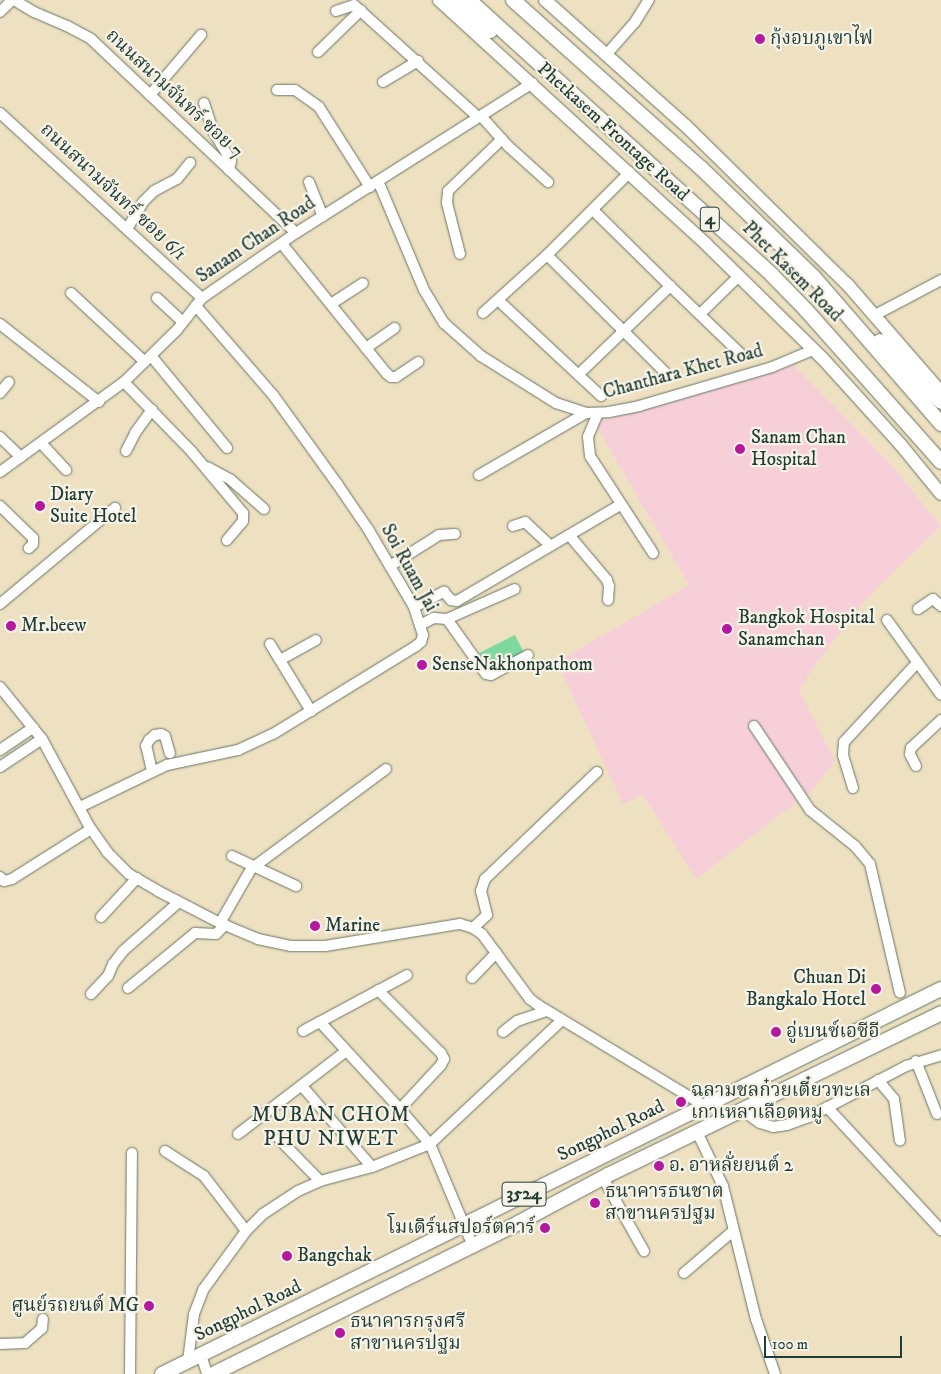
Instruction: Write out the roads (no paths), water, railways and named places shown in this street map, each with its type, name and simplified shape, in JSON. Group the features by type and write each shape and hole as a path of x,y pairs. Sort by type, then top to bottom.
{"highway":[{"path":"451,0 560,85"},
{"name":"Phet Kasem Road","path":"469,0 560,85 772,275 938,458"},
{"name":"Phet Kasem Road","path":"513,0 701,168 813,276 941,424"},
{"path":"522,0 560,41"},
{"path":"813,276 941,402"},
{"name":"Songphol Road","path":"162,1374 941,989"},
{"name":"Songphol Road","path":"213,1374 603,1178 941,1013"},
{"path":"887,1016 897,1034"}],"main road":[{"name":"Phetkasem Frontage Road","path":"439,0 630,172 739,276 813,350 901,445 941,494"},
{"path":"545,0 686,126 847,284 876,315 941,392"}],"street":[{"path":"0,12 13,0"},
{"name":"ถนนสนามจันทร์ ซอย 7","path":"13,0 34,12 73,28 91,39 296,233"},
{"path":"606,55 635,22 649,0"},
{"path":"336,11 350,4 361,10 479,116 548,182"},
{"path":"318,52 361,10"},
{"path":"150,95 201,35"},
{"path":"383,82 418,61"},
{"name":"Sanam Chan Road","path":"0,472 99,402 124,382 149,359 199,302 296,233 532,84"},
{"name":"Chanthara Khet Road","path":"276,90 295,90 320,107 374,184 424,290 444,323 463,342 481,356 556,403 586,413 598,413 639,406 772,367 813,350"},
{"path":"204,103 213,132 231,161 229,170"},
{"name":"ถนนสนามจันทร์ ซอย 6/1","path":"0,113 127,229 199,302"},
{"path":"460,254 447,203 448,191 502,139"},
{"path":"127,229 143,202 154,191 177,179 190,163"},
{"path":"483,314 593,210 630,172"},
{"path":"309,182 323,216"},
{"path":"593,210 741,354"},
{"path":"282,244 392,378 418,362"},
{"path":"546,255 623,333 665,372"},
{"path":"700,314 739,276"},
{"path":"331,304 363,283"},
{"path":"876,315 940,284"},
{"path":"579,374 670,286"},
{"path":"71,293 149,359 226,448"},
{"path":"157,298 183,322"},
{"path":"498,300 601,396"},
{"name":"Soi Ruam Jai","path":"80,807 167,765 238,750 252,745 416,646 421,642 423,635 414,607 368,528 292,418 214,324 199,302"},
{"path":"0,324 99,402"},
{"path":"366,348 395,328"},
{"path":"0,393 10,382"},
{"path":"124,382 203,466 244,518 227,540"},
{"path":"126,451 135,433 152,410"},
{"path":"479,475 586,413"},
{"path":"598,413 588,437 587,447 597,470 653,553"},
{"path":"0,437 21,457"},
{"path":"41,443 66,470"},
{"path":"203,466 231,480 264,509"},
{"path":"414,607 444,592 451,600 457,601 620,505"},
{"path":"0,506 33,538 33,544 30,548"},
{"path":"0,604 115,508"},
{"path":"513,526 525,522 551,546"},
{"path":"390,566 439,535 455,534"},
{"path":"570,535 607,580 610,586 608,600"},
{"path":"420,625 434,618 447,619 515,588"},
{"path":"918,609 933,599 941,606"},
{"path":"447,619 486,674 491,675 528,656"},
{"path":"887,620 941,695"},
{"path":"280,660 316,640"},
{"path":"270,644 311,711"},
{"path":"853,788 843,755 844,742 917,663"},
{"path":"0,687 42,739 91,829 107,852 137,878 222,924 258,939 300,946 325,946 460,924 473,928 482,934 530,998 546,1011 598,1040 705,1106"},
{"path":"916,766 910,754 911,748 941,720"},
{"path":"754,726 810,810 855,846 870,864 900,993"},
{"path":"0,750 34,728"},
{"path":"152,771 146,746 149,740 161,734 165,736 170,752"},
{"path":"0,767 42,739"},
{"path":"128,988 195,933 216,934 244,879 254,866 386,769"},
{"path":"473,928 487,915 482,891 485,879 597,772"},
{"path":"0,877 4,881 12,879 91,829"},
{"path":"232,856 296,886"},
{"path":"101,917 137,878"},
{"path":"91,994 108,976 113,964 124,951 179,902"},
{"path":"472,978 496,953"},
{"path":"303,1031 408,975"},
{"path":"378,990 441,1053 444,1059 400,1109"},
{"path":"504,1032 517,1021 546,1011"},
{"path":"188,1361 194,1314 203,1290 246,1231 276,1204 298,1191 320,1181 372,1167 430,1144 561,1021"},
{"path":"320,1022 430,1144 472,1244"},
{"path":"238,1134 346,1051"},
{"path":"742,1110 760,1123 773,1126 788,1125 809,1117 916,1061 941,1055"},
{"path":"916,1061 937,1114"},
{"path":"878,1080 894,1099 900,1141"},
{"path":"302,1086 372,1167"},
{"path":"827,1106 941,1230"},
{"path":"697,1132 723,1186 756,1318 775,1374"},
{"path":"280,1140 320,1181"},
{"path":"165,1151 204,1176 246,1231"},
{"path":"130,1374 132,1153"},
{"path":"603,1178 644,1251"},
{"path":"684,1273 733,1231"},
{"path":"0,1344 25,1343 42,1328 43,1319"},
{"path":"201,1355 207,1374"}],"place":[{"name":"กุ้งอบภูเขาไฟ","path":"760,39"},
{"name":"Sanam Chan Hospital","path":"740,449"},
{"name":"Diary Suite Hotel","path":"40,506"},
{"name":"Mr.beew","path":"11,626"},
{"name":"Bangkok Hospital Sanamchan","path":"727,629"},
{"name":"SenseNakhonpathom","path":"422,665"},
{"name":"Marine","path":"315,926"},
{"name":"Chuan Di Bangkalo Hotel","path":"876,989"},
{"name":"อู่เบนซ์เอซีอี","path":"776,1032"},
{"name":"ฉลามชลก๋วยเตี๋ยวทะเล เกาเหลาเลือดหมู","path":"681,1102"},
{"name":"อ. อาหลั่ยยนต์ 2","path":"659,1166"},
{"name":"ธนาคารธนชาต สาขานครปฐม","path":"595,1203"},
{"name":"โมเดิร์นสปอร์ตคาร์","path":"545,1228"},
{"name":"Bangchak","path":"287,1256"},
{"name":"ศูนย์รถยนต์ MG","path":"149,1306"},
{"name":"ธนาคารกรุงศรี สาขานครปฐม","path":"340,1333"}],"district":[{"name":"MUBAN CHOM PHU NIWET","path":"331,1127"}]}
